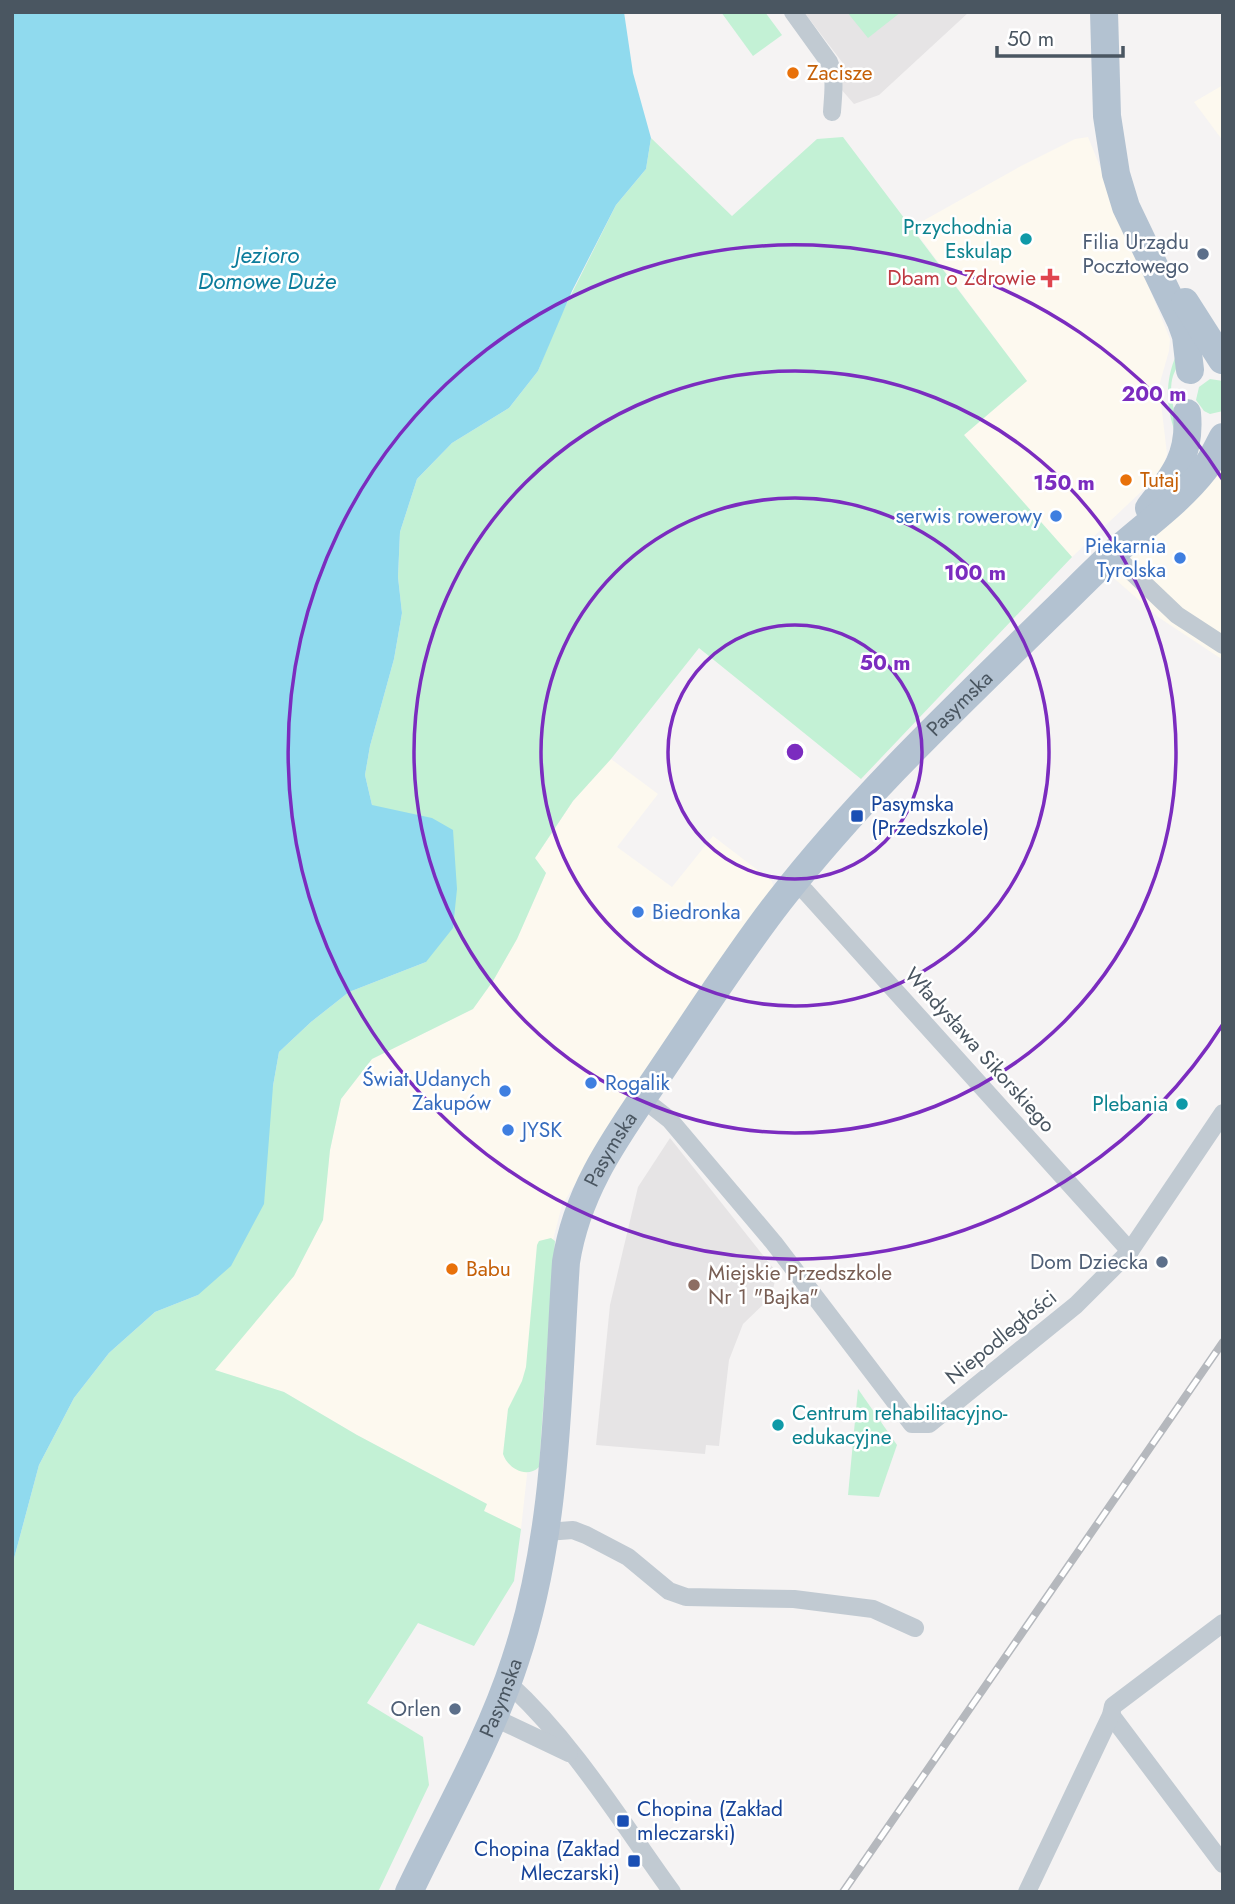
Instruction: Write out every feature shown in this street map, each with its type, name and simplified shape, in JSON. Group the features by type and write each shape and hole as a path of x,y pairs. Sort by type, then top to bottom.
{"main road":[{"path":"1104,12 1110,142 1122,196 1144,242 1222,360 1202,362 1190,370"},
{"name":"Pasymska","path":"1113,554 1158,496 1184,457 1188,443 1187,414 1182,396 1190,370 1186,336 1144,242"},
{"path":"1187,414 1201,425 1223,428"},
{"name":"Pasymska","path":"409,1892 508,1683 538,1576 546,1532 566,1262 571,1230 593,1177 642,1098 704,1007 794,883 879,786 1113,554 1178,499 1205,469 1223,437"}],"street":[{"path":"793,12 833,70 832,111"},
{"path":"1113,554 1177,615 1223,645"},
{"name":"Władysława Sikorskiego","path":"794,883 806,892 969,1069 1130,1251"},
{"name":"Niepodległości","path":"642,1098 670,1121 774,1243 912,1424 929,1424 1076,1305 1130,1251 1223,1113"},
{"path":"546,1532 573,1530 586,1535 628,1557 669,1591 686,1597 794,1599 873,1609 915,1628"},
{"path":"1027,1892 1113,1706 1223,1623"},
{"path":"508,1683 536,1708 574,1755 671,1892"},
{"path":"1111,1715 1223,1864"},
{"path":"493,1717 574,1755"}],"shaded area":[{"path":"804,12 969,12 879,95 854,104 841,89 842,62"},
{"path":"1223,85 1223,141 1194,102"},
{"path":"1088,137 1170,339 1159,386 1167,454 1161,473 1072,557 964,435 1027,381 912,227 1021,166 1075,139"},
{"path":"1223,467 1223,660 1158,617 1108,573"},
{"path":"611,759 658,794 617,847 672,887 713,836 772,881 778,902 625,1104 562,1205 553,1240 521,1529 484,1511 487,1504 357,1435 284,1392 214,1370 294,1276 323,1220 330,1150 341,1099 372,1059 473,1009 517,939 546,873 535,858 573,801"},
{"name":"Miejskie Przedszkole Nr 1 \"Bajka\"","path":"670,1138 777,1273 771,1297 743,1324 729,1360 719,1446 706,1445 705,1454 596,1445 610,1305 638,1187"}],"green space":[{"path":"721,12 765,12 782,35 753,56"},
{"path":"847,12 901,12 868,38"},
{"path":"843,137 1027,381 964,435 1072,557 861,779 699,648 611,759 573,801 535,858 546,873 517,939 473,1009 372,1059 341,1099 330,1150 323,1220 294,1276 215,1370 284,1392 357,1435 487,1504 484,1511 521,1529 514,1581 474,1646 418,1623 367,1703 423,1737 429,1785 378,1892 12,1892 12,1566 39,1465 74,1398 109,1353 155,1312 198,1295 273,1086 279,1052 349,992 426,962 372,805 365,775 370,746 394,659 402,613 398,577 400,532 417,479 452,443 509,408 538,371 558,321 616,205 646,169 651,138 732,216 817,139"},
{"path":"1179,349 1179,361 1171,383 1175,432 1169,411 1168,390 1171,370"},
{"path":"1210,379 1223,381 1223,411 1210,414 1204,411 1196,400 1199,387"},
{"path":"551,1238 555,1241 539,1467 534,1471 524,1472 513,1468 503,1454 508,1409 526,1367 537,1245 539,1241"},
{"path":"858,1389 897,1445 879,1497 848,1495"}],"water":[{"name":"Jezioro Domowe Duże","path":"12,12 624,12 633,73 651,138 646,169 616,205 572,291 538,371 509,408 452,443 417,479 400,532 398,577 402,613 394,659 370,746 365,775 372,805 432,818 453,830 457,889 453,928 426,962 349,992 279,1052 273,1086 264,1204 231,1266 198,1295 155,1312 109,1353 74,1398 39,1465 12,1566"}],"railway":[{"path":"843,1892 1223,1342"}],"place":[{"name":"Zacisze","path":"793,73"},
{"name":"Przychodnia Eskulap","path":"1026,239"},
{"name":"Filia Urządu Pocztowego","path":"1203,254"},
{"name":"Dbam o Zdrowie","path":"1050,278"},
{"name":"Tutaj","path":"1126,480"},
{"name":"serwis rowerowy","path":"1056,516"},
{"name":"Piekarnia Tyrolska","path":"1180,558"},
{"name":"Pasymska (Przedszkole)","path":"857,816"},
{"name":"Biedronka","path":"638,912"},
{"name":"Rogalik","path":"591,1083"},
{"name":"Świat Udanych Zakupów","path":"505,1091"},
{"name":"Plebania","path":"1182,1104"},
{"name":"JYSK","path":"508,1130"},
{"name":"Dom Dziecka","path":"1162,1262"},
{"name":"Babu","path":"452,1269"},
{"name":"Miejskie Przedszkole Nr 1 \"Bajka\"","path":"694,1285"},
{"name":"Centrum rehabilitacyjno- edukacyjne","path":"778,1425"},
{"name":"Orlen","path":"455,1709"},
{"name":"Chopina (Zakład mleczarski)","path":"623,1821"},
{"name":"Chopina (Zakład Mleczarski)","path":"634,1861"}]}
